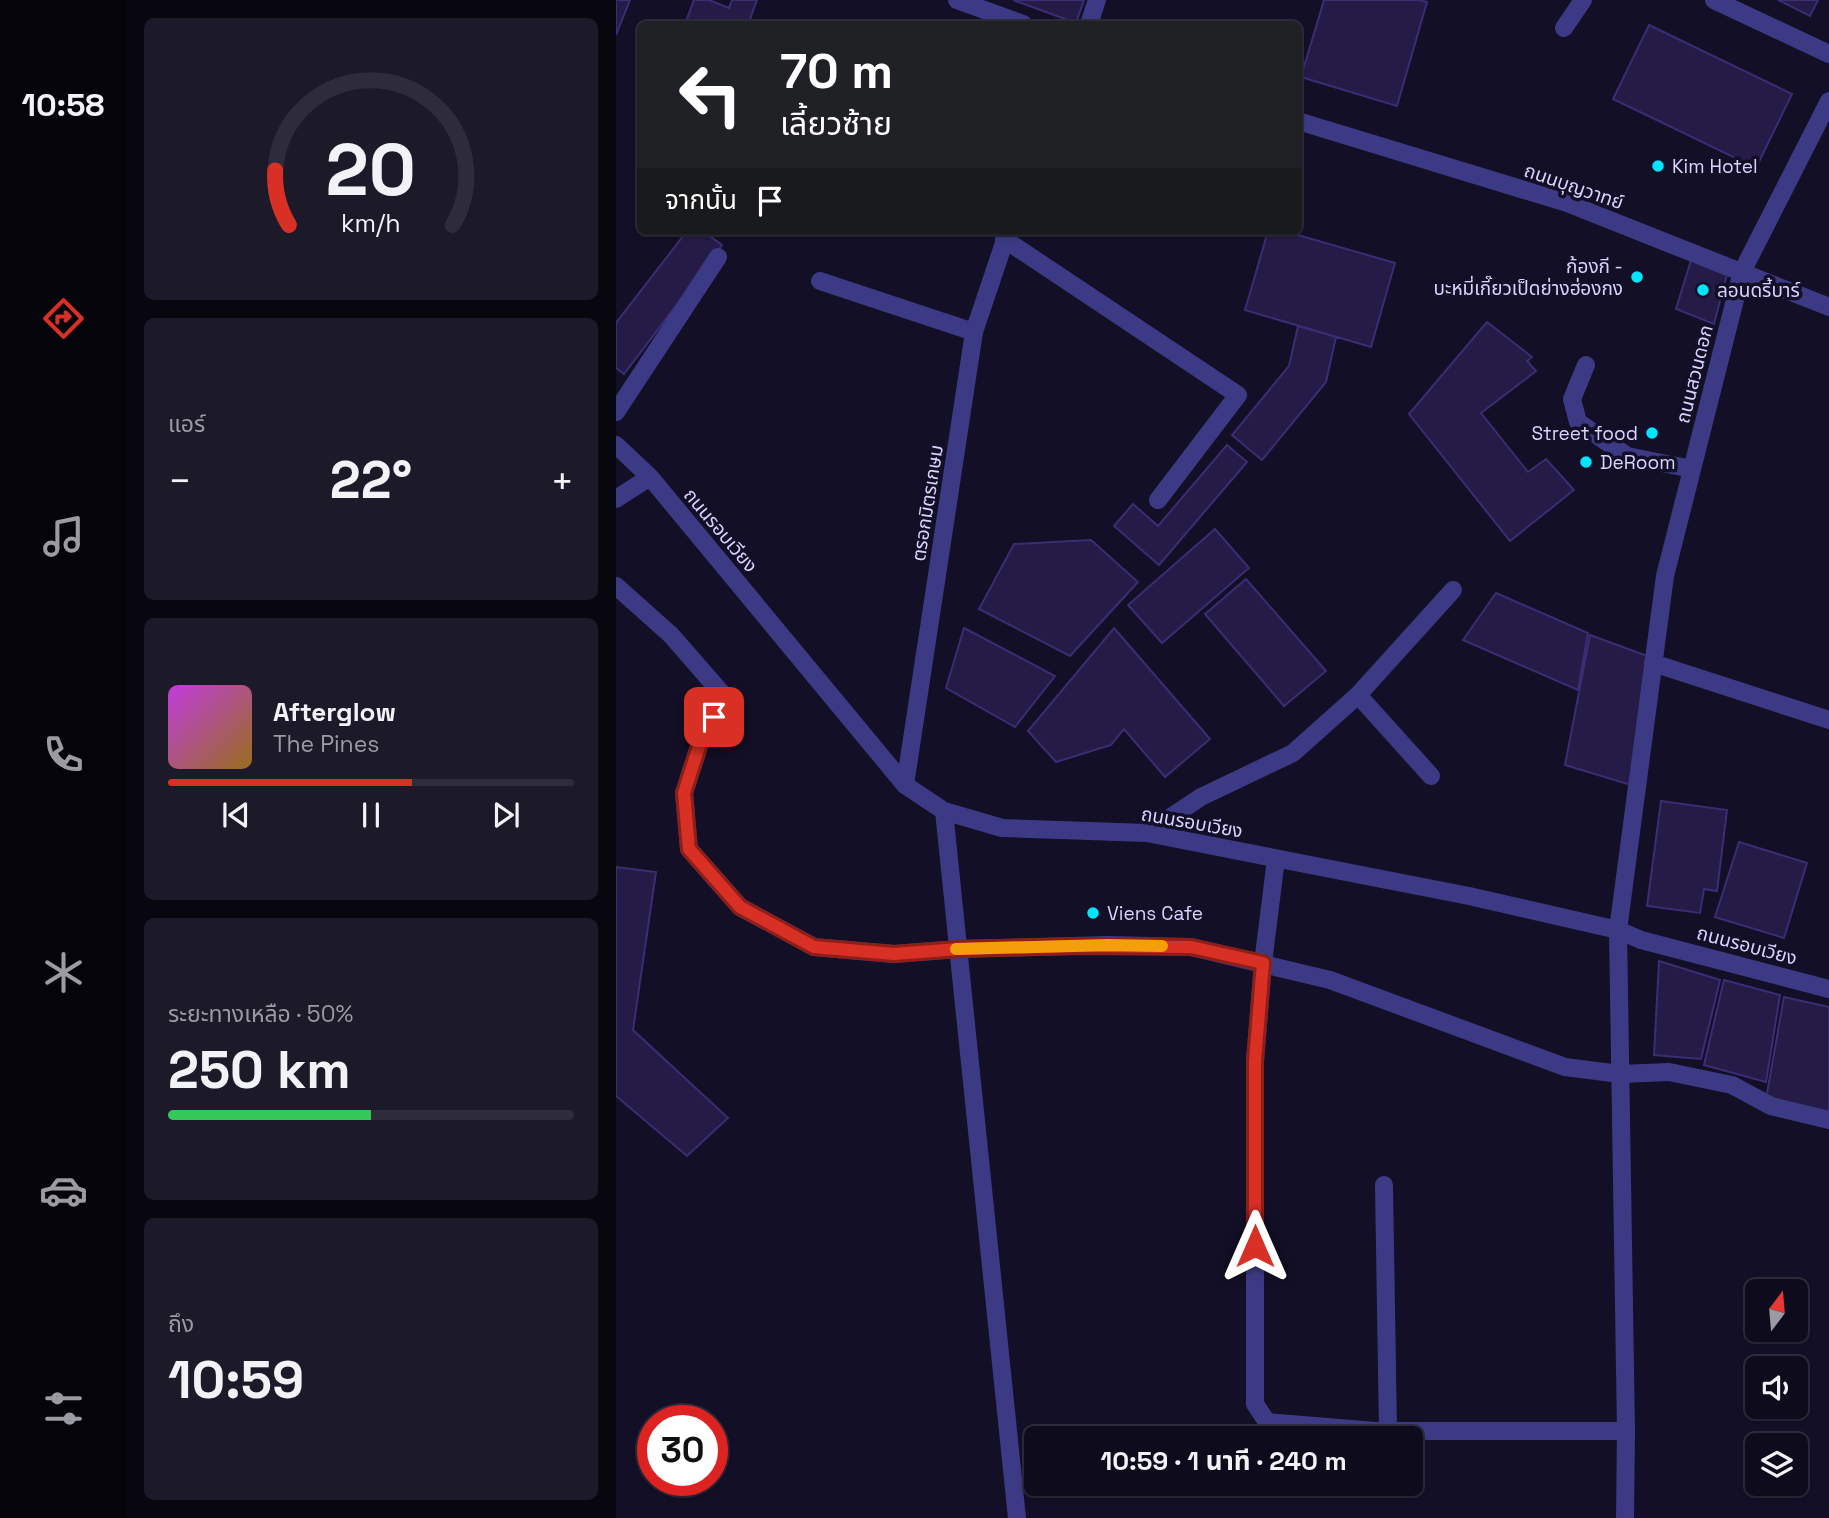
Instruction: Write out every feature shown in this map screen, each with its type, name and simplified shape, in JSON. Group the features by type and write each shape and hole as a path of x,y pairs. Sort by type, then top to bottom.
{"street":[{"path":"957,0 1015,21"},
{"path":"1090,21 1097,0"},
{"path":"1564,28 1583,0"},
{"path":"1713,0 1829,54"},
{"name":"ถนนสวนดอก","path":"1625,1518 1618,930 1665,576 1742,272 1829,102"},
{"name":"ถนนบุญวาทย์","path":"1302,124 1567,203 1829,307"},
{"path":"1006,235 1238,395 1158,500"},
{"name":"ตรอกมิตรเกษม","path":"905,785 974,332 1006,235"},
{"path":"616,412 718,257"},
{"path":"820,281 974,332"},
{"path":"1586,365 1572,399 1577,422 1627,456 1692,469"},
{"name":"ถนนรอบเวียง","path":"616,445 650,477 905,785 944,811 1002,828 1147,833 1469,896 1618,930 1641,940 1829,989"},
{"path":"616,499 650,477"},
{"path":"616,586 671,635 725,697 702,737 684,793 689,849 740,907 814,947 894,954 958,949 1108,945 1191,947 1330,980 1565,1067 1620,1074 1669,1072 1732,1085 1771,1106 1829,1120"},
{"path":"1147,833 1201,797 1293,753 1358,695 1453,590"},
{"path":"1653,663 1829,720"},
{"path":"1358,695 1431,776"},
{"path":"944,811 1017,1518"},
{"path":"1276,859 1263,963 1255,1061 1255,1404 1267,1422 1321,1426"},
{"path":"1384,1185 1388,1426"},
{"path":"1423,1431 1626,1431"}],"building":[{"path":"616,0 630,0 616,35"},
{"path":"694,0 709,0 729,8 732,0 757,0 750,19 756,21 686,21"},
{"path":"1013,0 1084,0 1077,21"},
{"path":"1324,0 1427,2 1397,106 1302,77"},
{"path":"1778,0 1818,0 1810,16"},
{"path":"1649,25 1792,94 1756,168 1613,99"},
{"path":"684,235 708,235 722,245 624,374 616,368 616,323"},
{"path":"1267,235 1298,235 1395,263 1371,347 1245,310"},
{"name":"ลอนดรี้บาร์","path":"1692,257 1728,271 1714,324 1676,309"},
{"path":"1487,322 1532,357 1527,361 1536,371 1481,413 1528,472 1546,459 1574,490 1510,541 1409,414"},
{"path":"1298,326 1336,337 1326,382 1262,460 1232,435 1289,366"},
{"path":"1227,445 1247,462 1159,565 1114,526 1133,504 1158,526"},
{"path":"1215,529 1249,568 1162,643 1128,605"},
{"path":"1091,540 1138,582 1070,656 979,609 1014,544"},
{"path":"1246,579 1326,671 1284,706 1205,614"},
{"path":"1496,593 1588,633 1578,690 1463,640"},
{"path":"964,628 1055,676 1015,727 946,688"},
{"path":"1114,628 1210,739 1165,777 1124,729 1111,745 1056,762 1028,731"},
{"path":"1590,635 1650,657 1631,785 1565,765"},
{"path":"1661,801 1727,810 1717,891 1704,889 1700,913 1647,906"},
{"path":"1739,842 1807,863 1784,938 1715,917"},
{"path":"616,867 656,872 633,1030 728,1118 687,1156 616,1096"},
{"path":"1659,961 1720,980 1701,1059 1654,1055"},
{"path":"1724,980 1780,995 1766,1082 1704,1065"},
{"path":"1784,997 1829,1007 1829,1112 1766,1099"}],"slow traffic":[{"path":"956,949 1162,946"}],"place":[{"name":"Kim Hotel","path":"1658,166"},
{"name":"ก้องกี - บะหมี่เกี๊ยวเป็ดย่างฮ่องกง","path":"1637,277"},
{"name":"ลอนดรี้บาร์","path":"1703,290"},
{"name":"Street food","path":"1652,433"},
{"name":"DeRoom","path":"1586,462"},
{"name":"Viens Cafe","path":"1093,913"}],"route":[{"path":"714,717 702,737 684,793 689,849 740,907 814,947 894,954 958,949 1108,945 1191,947 1263,963 1255,1061 1255,1246"}]}
